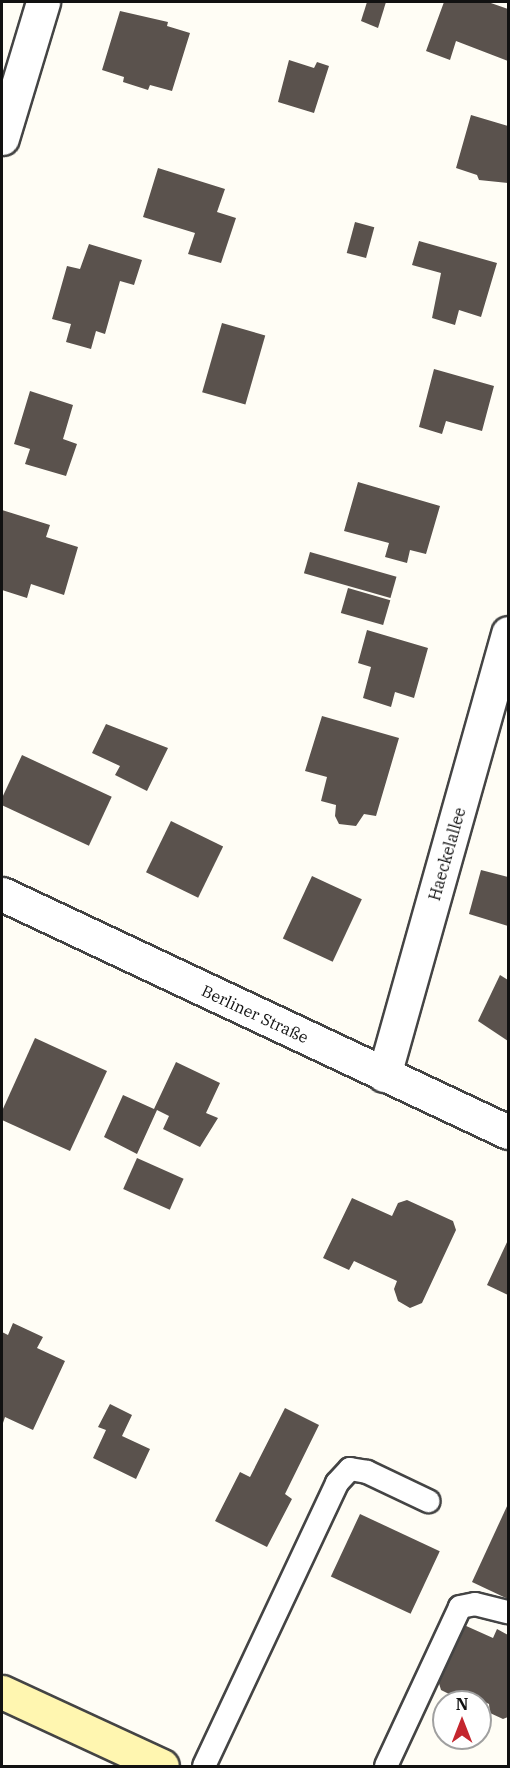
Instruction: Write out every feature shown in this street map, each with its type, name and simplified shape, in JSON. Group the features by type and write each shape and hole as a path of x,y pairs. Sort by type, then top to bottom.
{"main road":[{"path":"2,1692 162,1767"}],"street":[{"path":"2,138 43,2"},
{"name":"Haeckelallee","path":"384,1075 508,633"},
{"name":"Berliner Straße","path":"2,894 508,1132"}],"lane":[{"path":"204,1767 337,1483 350,1469 367,1472 428,1501"},
{"path":"386,1767 460,1607 475,1604 508,1612"}],"building":[{"path":"367,2 386,2 378,28 361,21"},
{"path":"444,2 488,2 508,9 508,61 456,41 450,60 426,51"},
{"path":"120,11 168,22 167,26 190,33 172,91 150,85 148,90 123,82 124,77 102,70"},
{"path":"289,60 314,68 317,62 329,66 314,113 278,102"},
{"path":"471,115 508,126 508,183 479,180 477,175 456,168"},
{"path":"158,168 225,189 217,212 236,218 221,263 188,254 195,233 143,217"},
{"path":"355,222 374,227 366,258 347,253"},
{"path":"419,241 497,263 481,317 459,310 455,325 432,318 441,273 412,265"},
{"path":"89,244 142,260 134,285 120,281 105,334 96,331 91,349 66,342 71,324 52,319 67,266 80,269"},
{"path":"222,323 265,335 245,405 202,392"},
{"path":"434,369 494,386 482,431 446,421 442,434 419,427"},
{"path":"30,391 73,405 63,439 77,444 66,476 25,464 30,449 14,444"},
{"path":"358,482 440,506 426,554 410,550 407,563 385,557 389,543 344,531"},
{"path":"2,510 50,525 46,537 78,547 64,595 31,584 27,598 2,590"},
{"path":"310,552 397,577 390,598 304,573"},
{"path":"348,588 390,600 383,625 341,613"},
{"path":"367,630 428,648 414,698 395,692 391,707 363,698 371,667 358,663"},
{"path":"322,716 399,738 376,816 364,814 356,826 339,824 335,816 336,805 321,801 327,777 305,771"},
{"path":"106,724 168,748 147,791 115,775 120,766 92,753"},
{"path":"22,755 112,797 89,846 2,805 2,798"},
{"path":"171,821 223,846 198,898 146,872"},
{"path":"481,870 508,877 508,926 469,914"},
{"path":"312,876 362,899 333,962 283,939"},
{"path":"500,975 508,980 508,1041 478,1021"},
{"path":"35,1038 107,1071 70,1151 2,1120 2,1111"},
{"path":"176,1062 220,1083 206,1113 218,1118 200,1147 163,1129 169,1116 157,1110 137,1154 104,1137 123,1095 154,1109"},
{"path":"137,1158 184,1179 170,1210 123,1189"},
{"path":"352,1198 392,1216 398,1203 407,1200 453,1221 456,1230 422,1303 410,1308 398,1301 394,1289 397,1281 354,1261 349,1270 323,1258"},
{"path":"508,1240 508,1295 487,1285"},
{"path":"13,1323 43,1337 37,1348 65,1361 33,1430 5,1417 2,1426 2,1332 8,1335"},
{"path":"110,1404 132,1415 122,1436 150,1449 136,1479 93,1458 106,1430 98,1427"},
{"path":"285,1408 319,1425 285,1494 292,1499 267,1547 215,1521 240,1472 250,1477"},
{"path":"508,1504 508,1599 472,1582"},
{"path":"360,1514 440,1551 411,1614 331,1577"},
{"path":"464,1625 493,1638 497,1629 508,1635 508,1717 503,1719 492,1714 492,1690 441,1690 438,1680"}]}
